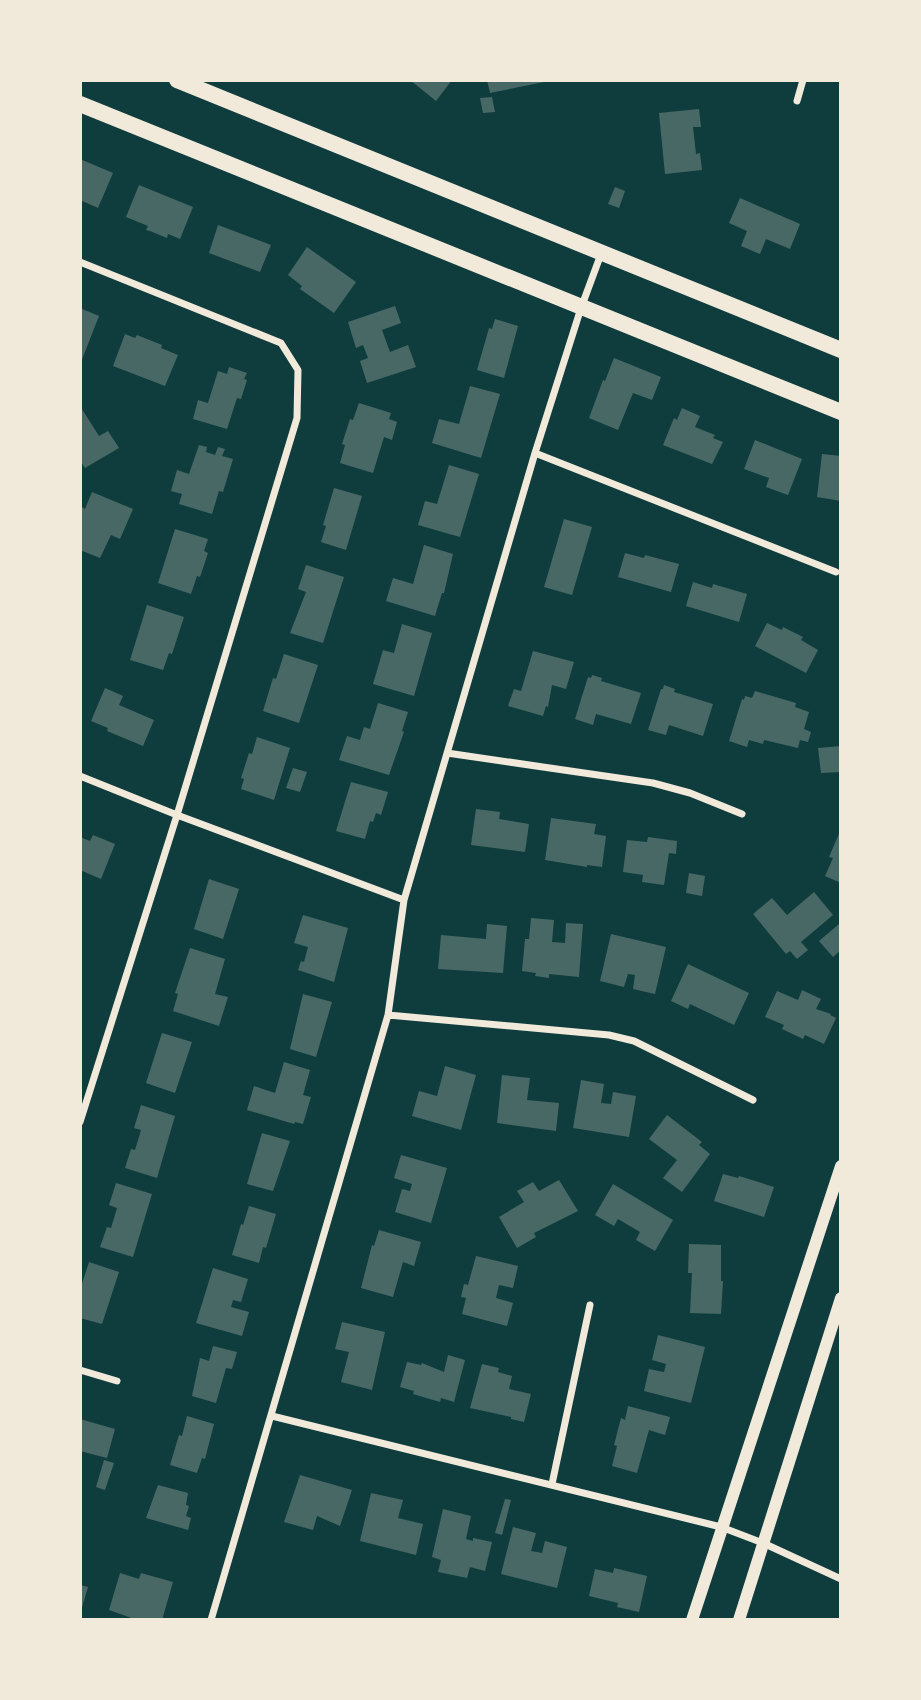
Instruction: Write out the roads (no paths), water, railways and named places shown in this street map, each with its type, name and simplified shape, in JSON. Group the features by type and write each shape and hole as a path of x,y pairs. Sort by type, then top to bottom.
{"main road":[{"path":"177,80 841,350"},
{"path":"80,104 841,412"}],"street":[{"path":"797,101 803,80"},
{"path":"211,1619 388,1015 404,900 535,453 601,253"},
{"path":"80,262 281,343 298,370 297,418 177,815 80,1122"},
{"path":"535,453 836,572"},
{"path":"447,753 653,783 690,793 742,814"},
{"path":"80,776 404,900"},
{"path":"388,1015 609,1035 634,1041 753,1100"},
{"path":"692,1619 841,1166"},
{"path":"739,1619 841,1298"},
{"path":"552,1484 590,1306"},
{"path":"80,1370 117,1381"},
{"path":"272,1416 722,1527 841,1579"}]}
